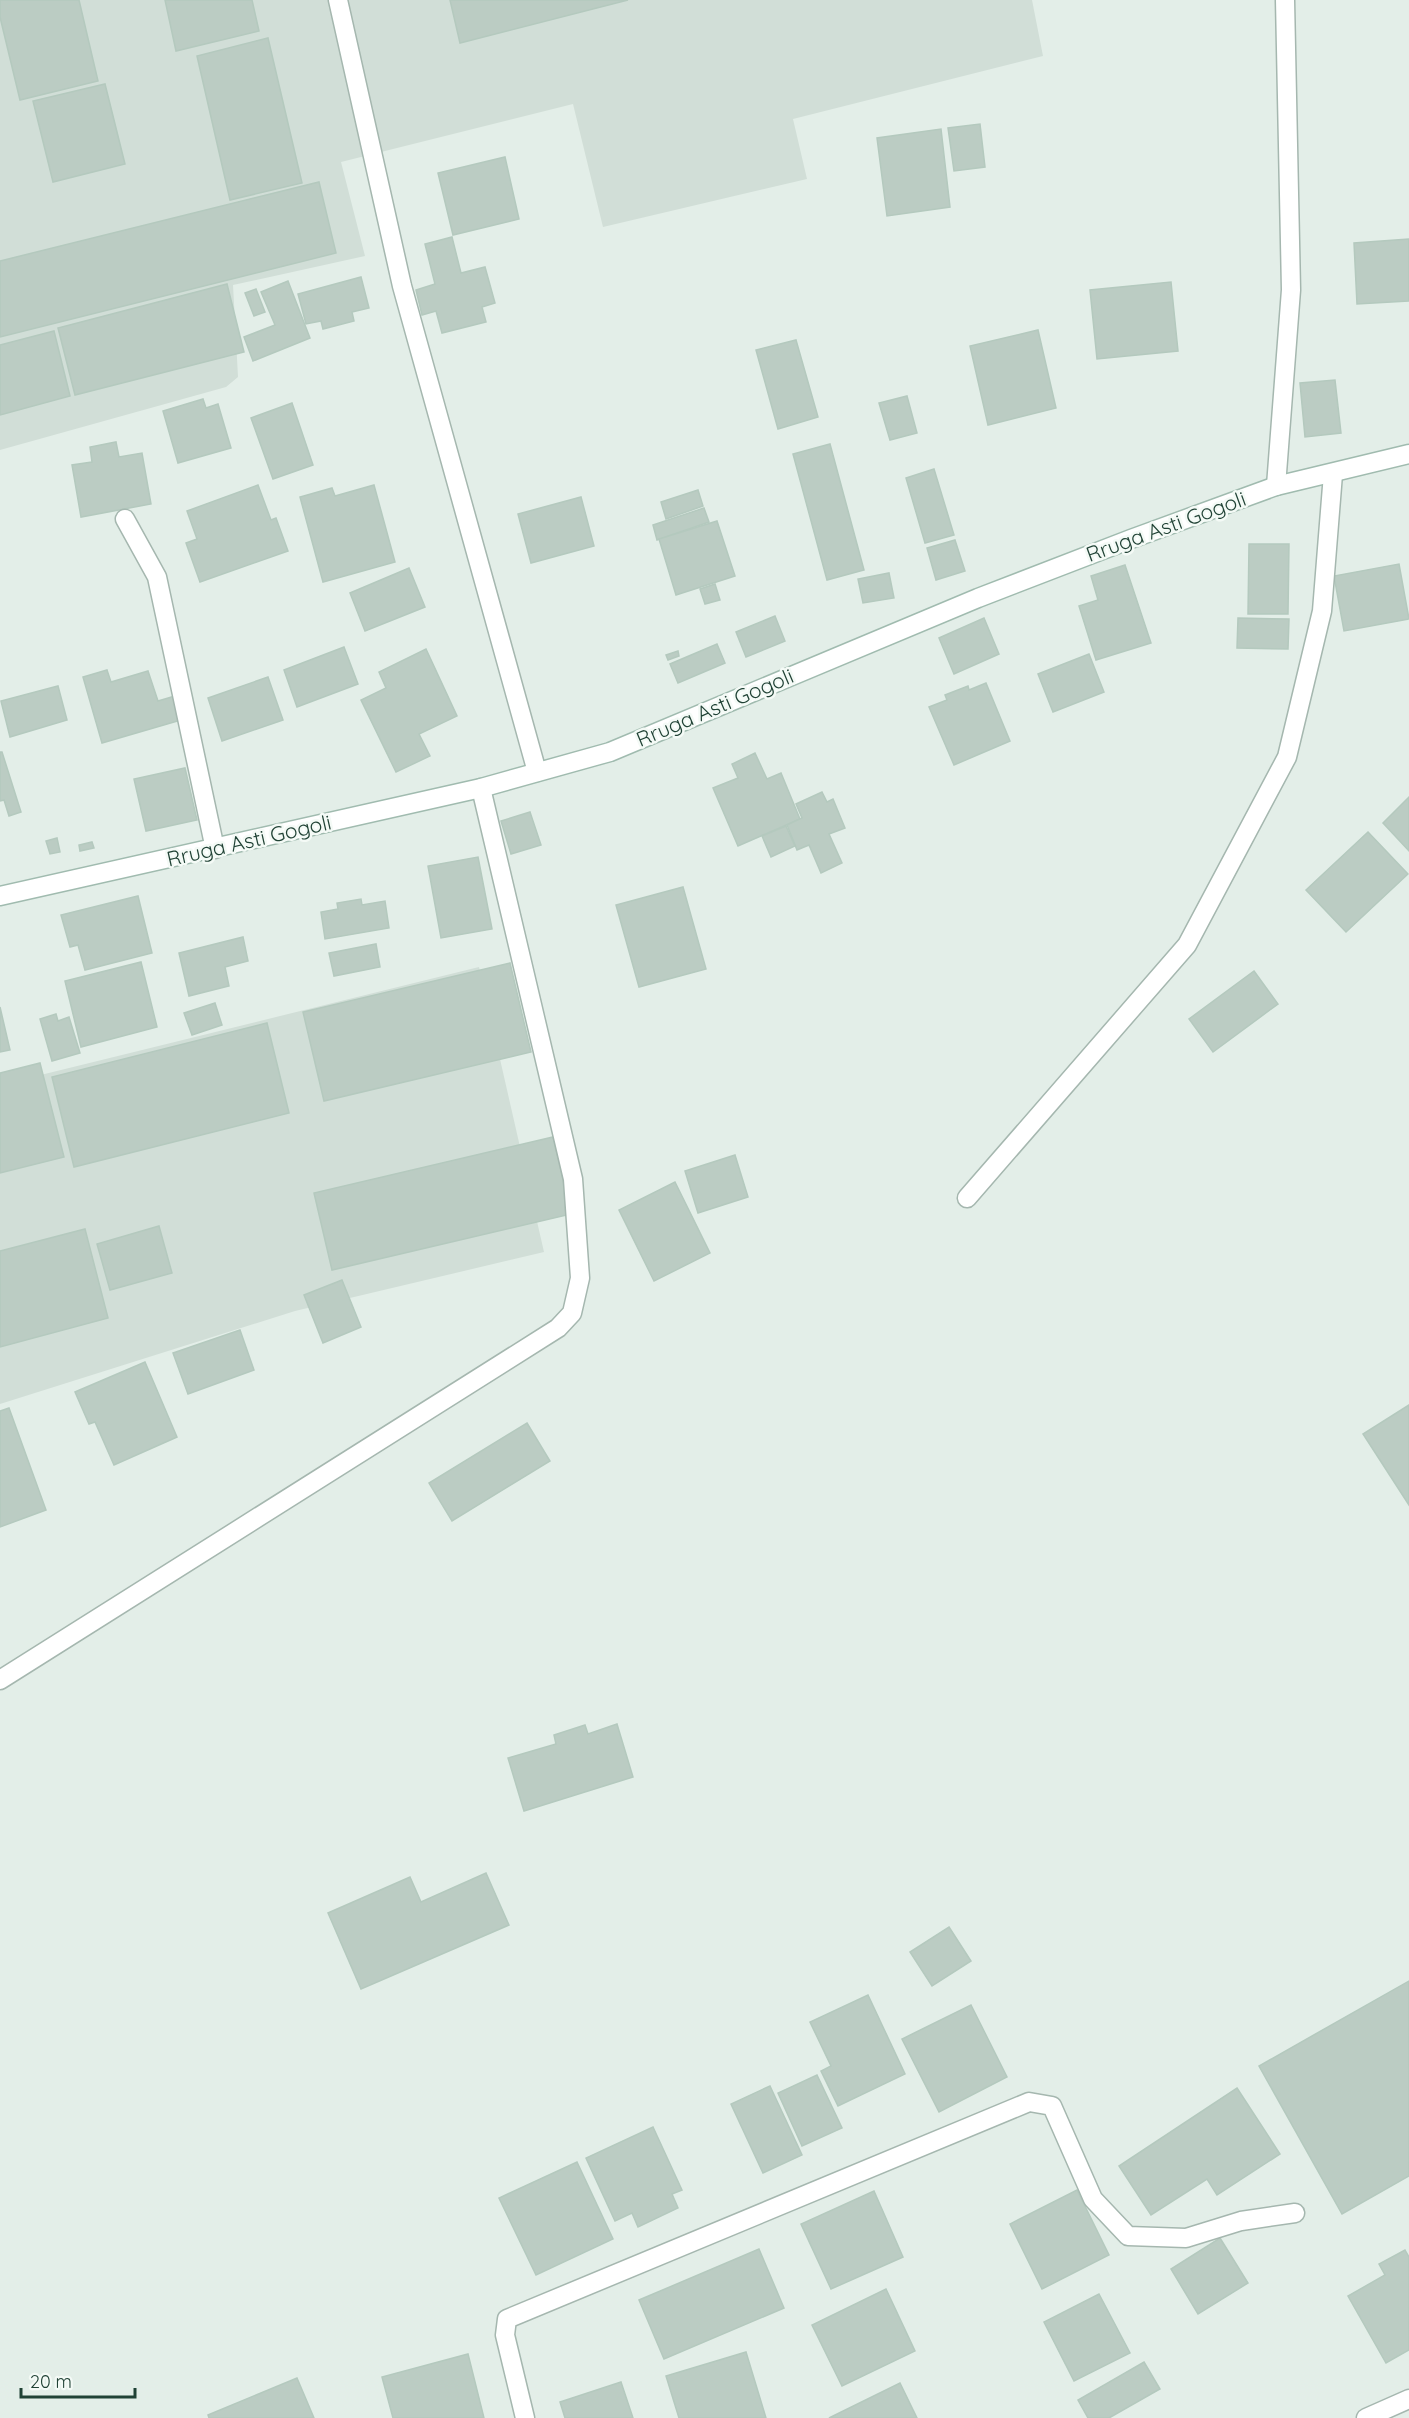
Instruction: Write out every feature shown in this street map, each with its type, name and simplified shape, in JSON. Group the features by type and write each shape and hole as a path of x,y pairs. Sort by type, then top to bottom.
{"street":[{"path":"338,0 402,286 537,772"},
{"path":"1276,486 1291,290 1285,0"},
{"name":"Rruga Asti Gogoli","path":"0,896 481,788 610,752 978,598 1276,486 1409,454"},
{"path":"967,1198 1187,945 1287,757 1322,611 1333,474"},
{"path":"125,519 157,577 215,849"},
{"path":"0,1680 558,1328 572,1313 580,1278 573,1179 481,788"},
{"path":"525,2418 505,2335 507,2319 1029,2102 1052,2106 1093,2199 1128,2236 1186,2238 1241,2221 1295,2213"},
{"path":"1366,2418 1409,2399"}],"shaded area":[{"path":"0,0 1032,0 1043,56 793,119 807,179 603,227 573,104 341,162 365,256 233,285 238,377 226,387 0,450"},
{"path":"479,967 544,1252 295,1311 0,1404 0,1085"}],"building":[{"path":"0,0 79,0 98,81 20,100 0,17"},
{"path":"165,0 252,0 259,31 176,51"},
{"path":"450,0 628,0 460,43"},
{"path":"268,38 302,183 230,200 197,56"},
{"path":"105,84 125,164 53,182 33,101"},
{"path":"980,124 985,167 954,171 948,128"},
{"path":"941,129 950,207 887,216 877,138"},
{"path":"505,157 519,219 453,235 438,173"},
{"path":"319,182 336,253 0,337 0,261"},
{"path":"452,237 461,273 485,267 495,303 482,307 486,322 442,333 436,311 422,315 416,290 435,284 425,244"},
{"path":"1409,239 1409,301 1357,304 1354,243"},
{"path":"361,277 369,308 352,312 354,321 323,329 321,321 306,324 298,294"},
{"path":"288,281 310,338 253,361 244,337 275,325 261,292"},
{"path":"1171,282 1178,351 1097,359 1090,290"},
{"path":"227,284 244,352 75,395 58,328"},
{"path":"256,289 265,312 254,316 245,293"},
{"path":"1038,330 1056,408 988,425 970,346"},
{"path":"54,331 70,396 0,415 0,345"},
{"path":"796,340 818,417 778,429 756,350"},
{"path":"1335,380 1341,433 1305,437 1300,383"},
{"path":"907,396 917,433 890,440 879,403"},
{"path":"203,399 206,408 218,404 231,448 178,463 163,411"},
{"path":"292,403 313,465 273,479 251,418"},
{"path":"116,442 119,457 142,453 151,504 81,517 72,465 92,462 90,447"},
{"path":"830,444 864,570 827,580 793,454"},
{"path":"934,469 954,535 925,543 906,478"},
{"path":"258,485 271,520 276,518 288,551 200,582 186,543 197,539 187,511"},
{"path":"374,485 395,562 323,582 300,497 332,488 335,496"},
{"path":"698,490 703,506 666,519 661,502"},
{"path":"581,497 594,546 531,563 518,514"},
{"path":"704,508 709,522 657,540 653,525"},
{"path":"717,521 735,576 676,595 659,539"},
{"path":"955,540 965,571 936,580 927,548"},
{"path":"1249,544 1289,544 1288,614 1248,614"},
{"path":"1399,564 1409,619 1344,631 1334,576"},
{"path":"1125,565 1151,643 1096,660 1079,606 1098,600 1091,576"},
{"path":"409,568 425,607 365,631 350,593"},
{"path":"889,573 894,598 863,603 858,579"},
{"path":"715,584 720,600 705,604 700,589"},
{"path":"775,616 785,641 746,657 736,632"},
{"path":"984,618 999,654 954,674 939,638"},
{"path":"1238,618 1289,619 1288,649 1237,648"},
{"path":"717,644 725,663 678,683 670,664"},
{"path":"344,647 358,684 297,707 284,670"},
{"path":"426,649 457,716 419,734 430,756 396,772 361,700 386,688 379,672"},
{"path":"678,651 679,656 668,660 666,655"},
{"path":"1089,654 1104,692 1053,712 1038,674"},
{"path":"107,670 111,682 148,671 158,701 175,696 181,720 102,743 83,677"},
{"path":"268,677 283,720 222,741 208,698"},
{"path":"986,683 1010,741 954,765 929,707 947,700 945,695 968,686 969,690"},
{"path":"58,686 67,720 10,737 1,701"},
{"path":"0,752 2,752 21,812 9,816 4,800 0,801"},
{"path":"755,753 767,779 781,773 800,819 738,846 713,788 738,778 732,764"},
{"path":"185,768 197,820 146,831 134,779"},
{"path":"822,792 827,802 833,799 845,828 829,834 842,863 821,873 809,845 797,850 787,825 802,818 796,804"},
{"path":"1409,797 1409,851 1383,823"},
{"path":"530,812 541,845 511,854 501,821"},
{"path":"786,826 795,846 771,857 762,836"},
{"path":"1368,832 1408,874 1346,932 1306,890"},
{"path":"57,838 60,852 50,854 46,841"},
{"path":"92,842 94,848 80,851 79,845"},
{"path":"478,857 492,929 441,938 428,866"},
{"path":"683,887 706,969 639,987 616,905"},
{"path":"138,896 152,953 85,970 78,945 70,947 61,915"},
{"path":"361,899 362,905 385,901 389,928 325,939 321,912 338,909 337,903"},
{"path":"243,937 248,961 225,967 229,986 189,996 179,953"},
{"path":"376,944 380,967 334,976 329,953"},
{"path":"141,962 157,1027 81,1047 65,981"},
{"path":"510,963 531,1052 324,1101 303,1012"},
{"path":"1254,971 1278,1004 1213,1052 1189,1019"},
{"path":"215,1003 222,1025 192,1035 184,1013"},
{"path":"0,1007 10,1050 0,1052"},
{"path":"56,1014 58,1021 69,1017 80,1053 52,1061 40,1019"},
{"path":"267,1023 289,1113 74,1167 52,1077"},
{"path":"40,1063 64,1157 0,1173 0,1073"},
{"path":"553,1137 571,1214 332,1270 314,1193"},
{"path":"735,1155 748,1197 698,1213 685,1171"},
{"path":"675,1182 710,1253 654,1281 619,1210"},
{"path":"159,1226 172,1273 110,1290 97,1244"},
{"path":"85,1229 108,1318 0,1347 0,1251"},
{"path":"342,1280 361,1327 323,1343 304,1295"},
{"path":"240,1330 254,1370 188,1394 173,1353"},
{"path":"145,1362 177,1437 114,1465 95,1422 89,1424 75,1392"},
{"path":"1409,1405 1409,1505 1363,1434"},
{"path":"9,1408 46,1510 0,1527 0,1411"},
{"path":"527,1423 550,1461 452,1521 429,1483"},
{"path":"617,1724 633,1777 524,1811 508,1758 556,1744 554,1735 585,1725 588,1734"},
{"path":"486,1873 509,1925 361,1989 328,1913 410,1877 421,1902"},
{"path":"949,1927 971,1961 932,1986 910,1952"},
{"path":"1409,1981 1409,2176 1342,2214 1259,2066"},
{"path":"868,1995 905,2074 838,2106 821,2071 831,2066 810,2022"},
{"path":"971,2005 1007,2077 939,2112 902,2039"},
{"path":"817,2075 842,2128 802,2146 778,2093"},
{"path":"770,2086 802,2155 763,2173 731,2104"},
{"path":"1237,2088 1280,2154 1217,2195 1207,2179 1151,2215 1119,2166"},
{"path":"653,2127 682,2190 672,2194 678,2208 638,2227 632,2213 615,2221 586,2158"},
{"path":"577,2162 613,2239 536,2275 499,2198"},
{"path":"1077,2190 1109,2255 1042,2289 1010,2224"},
{"path":"874,2191 903,2257 831,2289 801,2224"},
{"path":"1220,2238 1248,2283 1198,2314 1171,2269"},
{"path":"759,2249 784,2308 664,2359 639,2300"},
{"path":"1405,2250 1409,2257 1409,2350 1386,2363 1348,2296 1385,2275 1379,2264"},
{"path":"886,2289 915,2351 842,2386 812,2325"},
{"path":"1099,2294 1130,2353 1074,2381 1044,2322"},
{"path":"746,2352 766,2418 679,2418 666,2376"},
{"path":"468,2354 484,2418 393,2418 382,2377"},
{"path":"1144,2362 1160,2389 1109,2418 1088,2418 1078,2400"},
{"path":"297,2378 314,2418 209,2418 208,2415"},
{"path":"621,2382 633,2418 565,2418 560,2402"},
{"path":"900,2383 917,2418 829,2418"}]}
